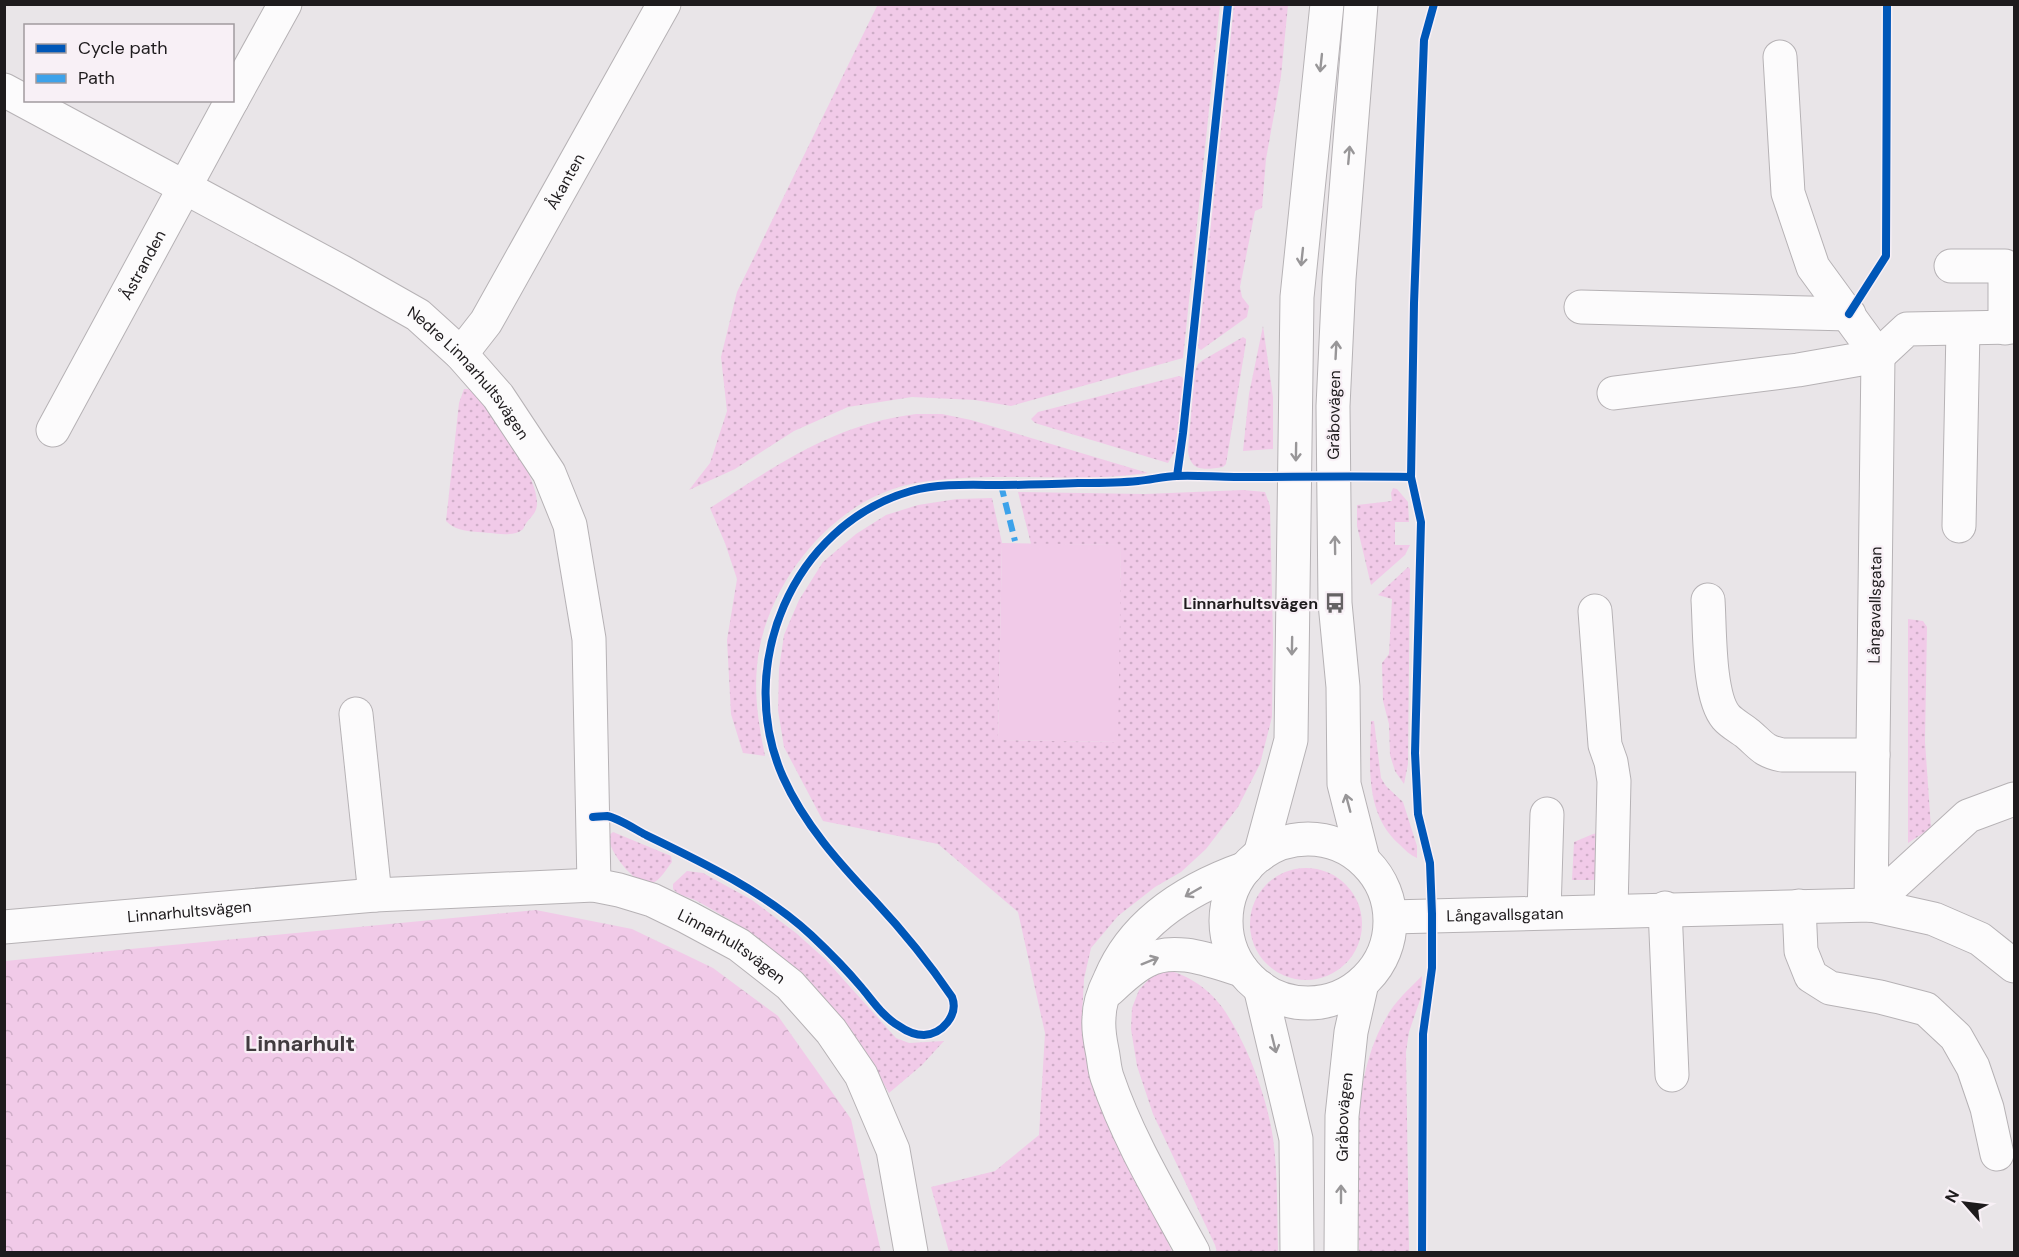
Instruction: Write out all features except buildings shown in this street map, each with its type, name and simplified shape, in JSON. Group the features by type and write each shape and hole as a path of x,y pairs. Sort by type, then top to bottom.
{"street":[{"name":"Åstranden","path":"234,96 285,4"},
{"name":"Åkanten","path":"461,354 486,322 664,4"},
{"path":"1297,1252 1296,1139 1251,978 1230,945 1226,918 1232,891 1253,861 1291,740 1298,297 1327,4"},
{"name":"Gråbovägen","path":"1361,4 1339,279 1333,406 1335,603 1343,687 1344,784 1363,859"},
{"path":"1780,57 1788,193 1813,267 1850,314 1878,356"},
{"name":"Nedre Linnarhultsvägen","path":"4,90 24,101"},
{"name":"Nedre Linnarhultsvägen","path":"27,102 185,186 418,315 461,354 498,396 549,473 570,525 589,639 594,885"},
{"name":"Åstranden","path":"53,430 231,102"},
{"path":"1614,393 1798,370 1878,356 1907,330 2010,328 2006,266 1951,266"},
{"path":"1581,307 1850,314"},
{"path":"1959,526 1963,329"},
{"name":"Långavallsgatan","path":"1871,905 1878,356"},
{"path":"1708,600 1713,683 1720,708 1726,718 1768,752 1782,755 1873,755"},
{"path":"1595,611 1605,745 1614,781 1611,910"},
{"path":"356,714 375,896"},
{"path":"1871,905 1968,816 2014,799"},
{"path":"1544,912 1547,813"},
{"name":"Gråbovägen","path":"1251,978 1273,995 1304,1003 1335,999 1362,983 1374,969 1384,953 1389,935 1390,917 1389,906 1377,876 1363,859 1331,842 1313,839 1294,840 1276,845 1253,861"},
{"path":"1193,1252 1144,1164 1106,1075 1098,1017 1103,995 1118,959 1133,937 1155,916 1218,878 1253,861"},
{"name":"Linnarhultsvägen","path":"4,927 375,896 594,885 651,900 739,945 790,985 831,1031 861,1075 893,1150 911,1252"},
{"name":"Långavallsgatan","path":"1390,917 1665,908 1871,905 1934,919 1980,939 2014,966"},
{"path":"1799,906 1801,951 1811,976 1830,988 1880,997 1926,1009 1956,1037 1973,1067 1987,1108 1997,1154"},
{"path":"1665,908 1672,1075"},
{"path":"1103,995 1148,959 1168,955 1190,955 1251,978"},
{"name":"Gråbovägen","path":"1341,1252 1342,1116 1351,1032 1362,983"}],"green space":[{"path":"878,4 1220,5 1183,358 1011,406 975,400 912,397 848,407 794,431 735,469 689,490 710,463 727,411 721,357 737,292"},
{"path":"1234,5 1288,5 1281,76 1266,159 1262,208 1255,211 1240,287 1242,297 1249,306 1247,317 1201,350 1198,348"},
{"path":"1263,326 1273,397 1273,449 1243,451 1249,394"},
{"path":"1243,337 1246,342 1226,464 1223,467 1199,468 1192,462 1188,450 1195,371 1203,360"},
{"path":"1179,376 1184,381 1175,451 1168,463 1035,423 1031,419 1038,412"},
{"path":"464,389 469,389 478,398 500,426 521,459 535,490 537,506 534,514 519,532 502,534 467,531 456,528 446,521 459,403"},
{"path":"916,414 942,414 971,420 1148,473 1090,477 945,479 916,483 886,492 858,506 808,549 789,576 773,605 762,635 756,678 765,756 743,753 731,714 727,640 737,579 710,508 783,462 832,437 886,419"},
{"path":"1393,488 1397,489 1408,502 1409,522 1395,522 1395,545 1410,545 1405,555 1371,585 1357,526 1357,505 1392,501"},
{"path":"1243,490 1265,492 1270,506 1272,717 1260,764 1238,807 1206,849 1181,872 1155,887 1118,916 1091,948 1084,979 1082,1015 1089,1056 1172,1252 949,1252 931,1187 995,1171 1039,1135 1045,1033 1018,912 938,844 823,821 784,747 778,710 779,669 784,635 799,600 823,562 856,534 886,515 918,505 957,499 992,498 1002,543 998,740 1117,742 1121,545 1031,544 1018,492 1145,494"},
{"path":"1002,543 1121,545 1118,742 998,740"},
{"path":"1408,567 1410,569 1408,764 1404,784 1395,771 1390,755 1389,724 1383,701 1382,663 1389,654 1392,599 1378,595"},
{"path":"1908,619 1923,621 1927,627 1925,742 1931,828 1908,843"},
{"path":"1371,721 1374,721 1381,778 1403,802 1417,846 1417,858 1405,850 1388,832 1374,803 1370,770"},
{"path":"613,832 671,856 672,862 655,882 638,879 630,873 613,850 608,836"},
{"path":"1603,832 1602,880 1572,880 1574,842"},
{"path":"1306,868 1327,873 1345,885 1357,903 1362,924 1357,945 1345,963 1327,975 1306,980 1285,975 1267,963 1255,945 1250,924 1255,903 1267,885 1285,873"},
{"path":"687,871 703,873 752,900 796,933 825,959 896,1038 909,1043 944,1041 922,1065 889,1093 843,1022 786,962 741,927 673,889 673,884"},
{"path":"536,910 632,929 713,968 778,1016 851,1119 881,1252 5,1252 5,961"},
{"path":"1166,970 1190,979 1217,1000 1239,1036 1261,1087 1275,1152 1278,1252 1217,1252 1153,1114 1137,1066 1131,1029 1132,1008 1139,990 1151,977"},
{"path":"1422,976 1421,997 1409,1032 1406,1052 1409,1252 1359,1252 1358,1132 1365,1072 1386,1018 1402,996"}],"marked path":[{"path":"1001,485 1015,541"}],"cycle path":[{"path":"1177,476 1228,4"},
{"path":"1422,1252 1423,1034 1432,968 1432,914 1430,863 1418,814 1415,753 1421,522 1411,477 1414,303 1424,40 1434,4"},
{"path":"1849,314 1886,256 1887,4"},
{"path":"593,817 607,816 621,821 753,891 793,919 811,935 888,1018 905,1030 924,1035 931,1034 943,1027 951,1017 954,1004 952,997 905,935 835,857 812,827 783,777 770,735 766,691 771,647 784,606 805,567 834,535 869,509 911,491 933,487 1117,483 1184,476 1411,477"}],"place":[{"name":"Linnarhultsvägen","path":"1335,603"}],"district":[{"name":"Linnarhult","path":"300,1043"}]}
